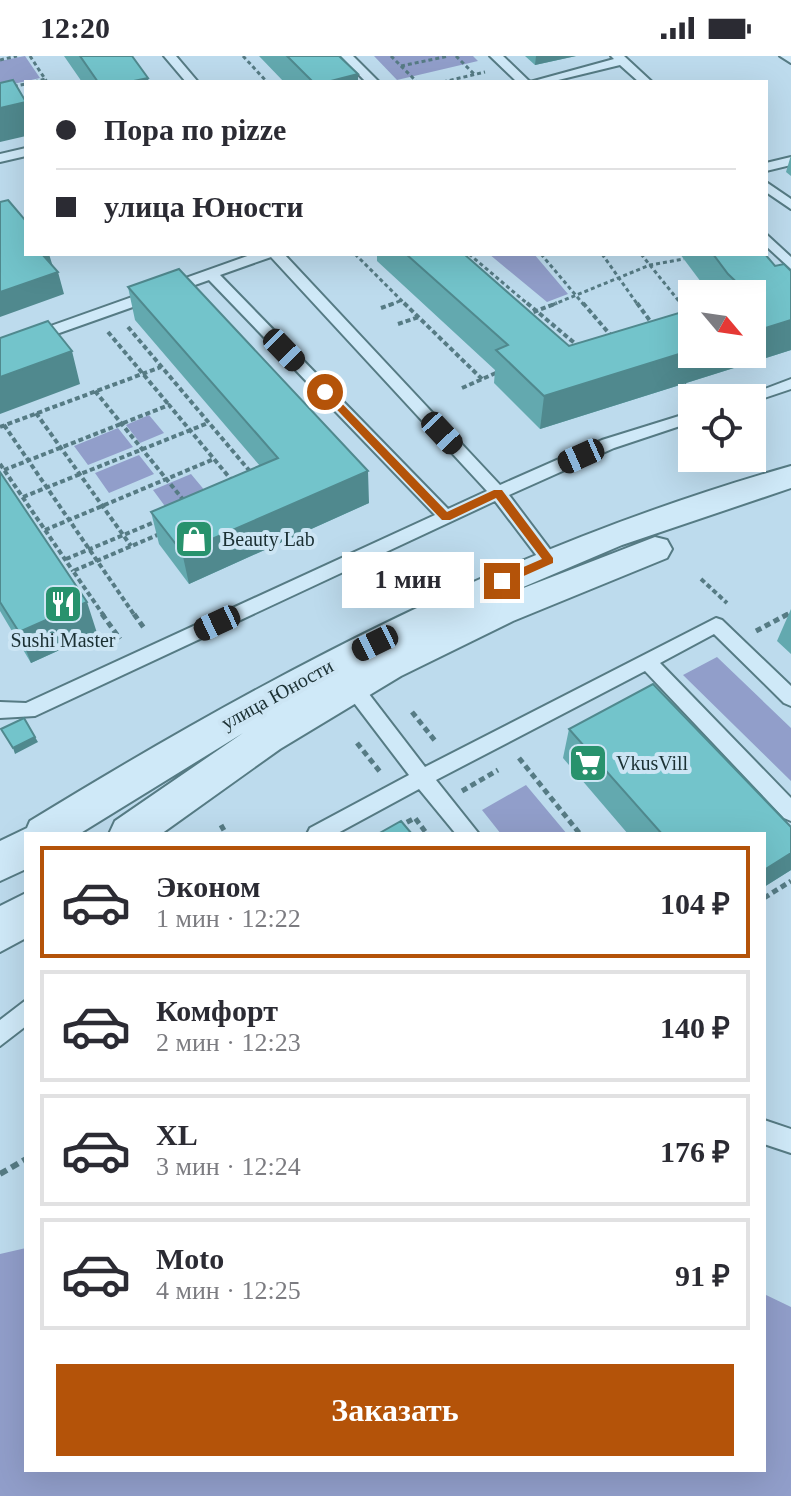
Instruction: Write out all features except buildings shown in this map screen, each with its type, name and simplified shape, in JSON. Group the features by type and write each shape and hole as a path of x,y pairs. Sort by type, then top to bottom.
{"street":[{"name":"улица Юности","path":"48,832 195,741 323,668 549,560 708,502 791,477"},
{"name":"улица Юности","path":"133,832 213,772 352,686 502,612 612,565 730,521 791,503"},
{"path":"0,863 24,847"},
{"path":"0,932 24,914"}],"lane":[{"path":"170,56 190,80"},
{"path":"347,56 371,80"},
{"path":"496,56 522,80"},
{"path":"786,56 791,60"},
{"path":"543,80 620,58 644,80"},
{"path":"0,158 24,152"},
{"path":"768,167 791,161"},
{"path":"768,188 791,205"},
{"path":"768,240 791,265"},
{"path":"0,349 260,256"},
{"path":"278,256 498,493 549,560"},
{"path":"211,274 446,517"},
{"path":"766,392 791,384"},
{"path":"0,710 28,711 608,444 678,422"},
{"path":"321,832 716,625 791,698"},
{"path":"647,661 791,812"},
{"path":"352,686 467,832"},
{"path":"0,1035 24,1013"},
{"path":"766,1133 791,1141"}],"path":[{"path":"0,60 17,56"},
{"path":"30,56 45,80"},
{"path":"243,56 265,80"},
{"path":"391,56 415,80"},
{"path":"401,66 449,56"},
{"path":"456,56 474,74"},
{"path":"451,80 507,66"},
{"path":"0,89 24,84"},
{"path":"357,256 482,379"},
{"path":"471,256 588,355"},
{"path":"543,256 619,345"},
{"path":"603,256 659,333"},
{"path":"643,256 678,300"},
{"path":"533,328 521,317 650,265 684,259"},
{"path":"381,308 402,300"},
{"path":"398,324 419,317"},
{"path":"122,320 255,478"},
{"path":"103,327 237,487 225,492"},
{"path":"144,628 2,426 161,367"},
{"path":"462,388 498,372"},
{"path":"95,391 189,507 176,512"},
{"path":"4,470 169,405"},
{"path":"36,413 131,546"},
{"path":"23,497 208,423"},
{"path":"45,530 214,459"},
{"path":"0,464 120,639"},
{"path":"66,559 163,518"},
{"path":"73,571 171,529"},
{"path":"357,743 426,832"},
{"path":"389,832 532,751"},
{"path":"519,758 578,832"},
{"path":"221,825 225,832"},
{"path":"766,897 791,881"},
{"path":"0,1174 24,1160"}],"shaded area":[{"path":"25,56 40,78 0,87 0,61"},
{"path":"374,56 473,56 478,61 397,80"},
{"path":"491,256 536,256 568,294 547,302"},
{"path":"149,415 164,433 140,443 126,425"},
{"path":"118,428 133,447 88,465 74,446"},
{"path":"139,455 154,474 109,493 95,473"},
{"path":"191,474 206,492 167,509 153,490"},
{"path":"717,657 791,728 791,781 683,675"},
{"path":"526,785 565,832 499,832 482,810"},
{"path":"24,1248 24,1472 766,1472 766,1295 791,1307 791,1496 0,1496 0,1254"}],"place":[{"name":"Beauty Lab","path":"194,539"},
{"name":"Sushi Master","path":"63,604"},
{"name":"VkusVill","path":"588,763"}],"route":[{"path":"325,392 446,517 498,493 549,560 502,581"}]}
